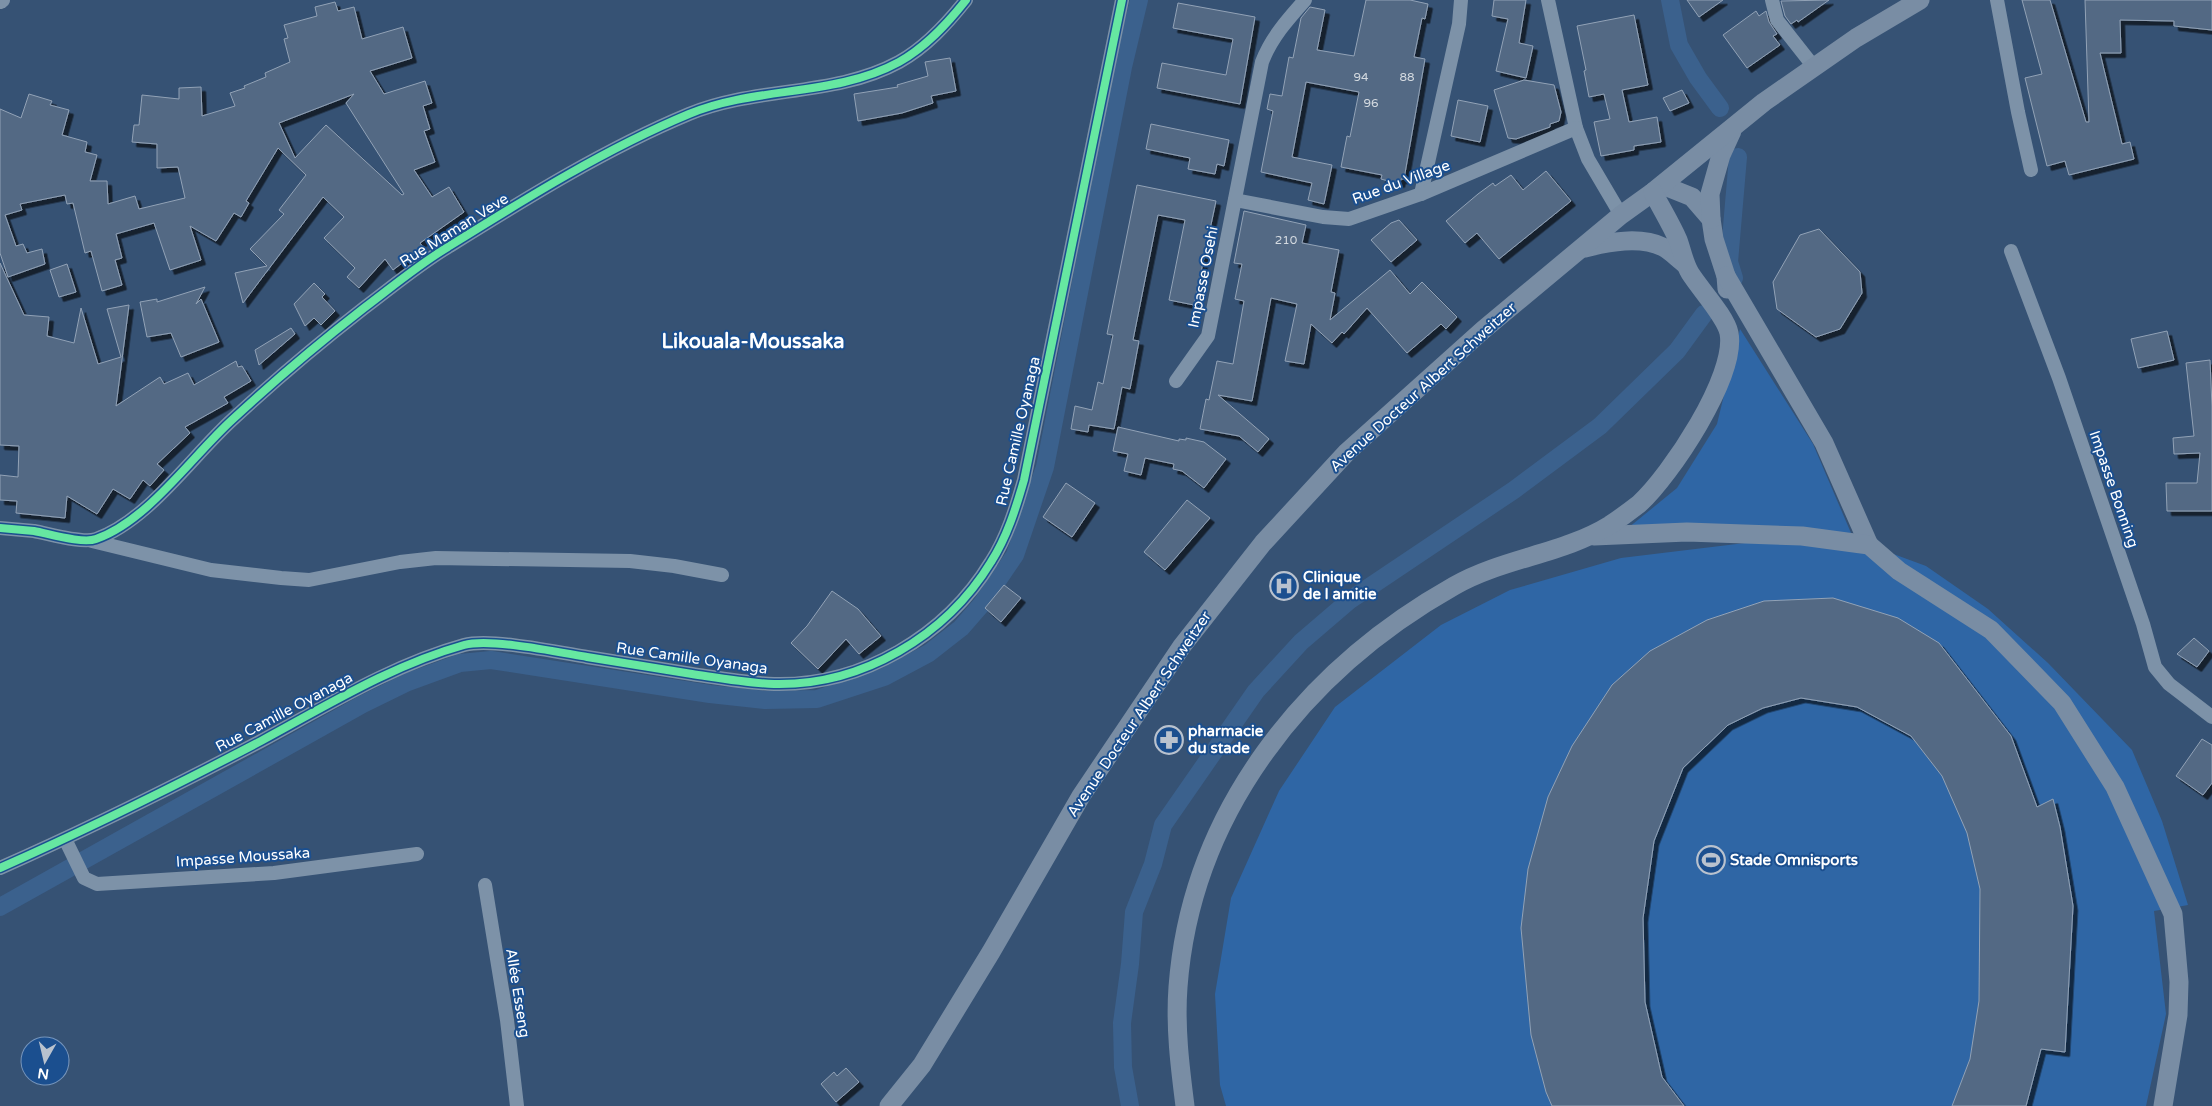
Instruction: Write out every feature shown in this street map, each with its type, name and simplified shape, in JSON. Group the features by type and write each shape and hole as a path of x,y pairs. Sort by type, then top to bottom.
{"main road":[{"name":"Avenue Docteur Albert Schweitzer","path":"889,1106 922,1065 1081,796 1182,646 1263,543 1346,452 1483,330 1621,215 1734,128 1764,102 1888,18 1920,0"},
{"path":"1734,128 1722,156 1710,194 1714,239 1726,276 1824,443 1869,545 1899,571 1991,630 2062,703 2115,787 2173,914 2179,982 2178,1015 2163,1106"},
{"path":"1658,188 1692,197 1711,219"},
{"path":"1185,1106 1180,1064 1178,1004 1181,957 1189,914 1197,884 1214,840 1232,803 1264,753 1297,710 1320,687 1364,648 1435,598 1474,576 1590,536 1611,524 1640,502 1686,444 1712,399 1724,369 1730,335 1725,323 1702,292 1685,264 1658,188"},
{"path":"1582,249 1605,243 1643,242 1663,247 1685,264"},
{"path":"1725,323 1726,276"},
{"path":"1590,536 1688,532 1802,536 1869,545"}],"street":[{"name":"Rue Maman Veve","path":"92,541 121,529 143,510 231,420 309,352 408,274 445,248 566,177 643,135 689,114 744,97 844,82 899,62 922,47 944,27 966,0"},
{"name":"Rue Camille Oyanaga","path":"0,868 65,839 250,746 385,675 423,657 469,644 496,644 731,680 774,684 837,678 868,667 922,637 944,619 979,580 993,560 1018,502 1122,0"},
{"path":"1235,200 1262,62 1267,49 1288,19 1305,0"},
{"path":"1421,194 1459,24 1461,0"},
{"path":"1548,0 1576,128 1588,159 1621,215"},
{"path":"1772,0 1777,20 1814,67"},
{"path":"1997,0 2031,170"},
{"name":"Rue du Village","path":"1235,200 1323,217 1348,219 1421,194 1576,128"},
{"name":"Impasse Osehi","path":"1176,381 1208,336 1235,200"},
{"name":"Impasse Bonning","path":"2011,251 2059,378 2143,624 2155,667 2169,684 2212,717"},
{"path":"0,528 32,531 92,541 211,570 282,578 319,578 400,562 436,558 630,561 674,566 722,575"},
{"name":"Impasse Moussaka","path":"65,839 84,878 97,884 274,873 417,854"},
{"name":"Allée Esseng","path":"485,885 507,1020 517,1106"}],"shaded area":[{"path":"1740,329 1813,444 1851,533 1628,528 1677,488 1717,424"},
{"name":"Stade Omnisports","path":"1802,536 1869,545 1926,566 1988,609 2048,663 2132,750 2162,821 2188,905 2154,911 2166,1014 2146,1106 1226,1106 1220,1085 1215,994 1231,898 1279,791 1335,707 1441,625 1510,590 1621,558"}],"building":[{"path":"1366,0 1410,0 1428,4 1425,19 1422,18 1414,57 1425,59 1404,179 1401,179 1400,183 1388,181 1381,179 1382,175 1341,167 1347,136 1350,137 1359,92 1306,82 1292,157 1332,165 1324,204 1308,200 1312,183 1261,172 1273,111 1267,109 1270,94 1282,96 1289,57 1293,58 1301,18 1310,7 1325,10 1317,50 1354,56"},
{"path":"1494,0 1526,0 1519,43 1533,46 1526,78 1496,71 1508,19 1492,16"},
{"path":"1687,0 1723,0 1699,17"},
{"path":"1829,0 1798,22 1797,20 1791,24 1785,16 1781,1"},
{"path":"2022,0 2050,0 2086,122 2089,122 2085,0 2212,0 2212,30 2174,26 2174,21 2120,20 2121,53 2100,53 2122,144 2130,142 2134,159 2069,175 2065,161 2047,166 2025,78 2042,74"},
{"path":"335,2 338,11 354,7 362,39 403,27 412,58 370,71 384,94 425,81 432,103 423,106 430,129 424,131 435,162 414,170 432,197 449,187 464,212 420,243 423,247 393,270 385,259 359,288 347,277 355,268 324,238 344,217 323,197 243,303 235,273 267,266 250,249 284,214 279,210 306,175 278,148 246,201 249,203 241,217 234,213 216,241 190,226 201,260 170,270 154,223 116,234 122,258 115,260 122,285 102,291 91,251 85,253 73,203 67,204 65,195 20,204 22,210 5,215 16,246 23,244 27,253 42,249 45,264 8,277 0,253 0,109 21,118 29,94 52,101 50,105 69,110 62,135 87,142 85,152 97,155 90,181 107,181 108,204 135,196 139,209 185,198 178,167 157,168 157,144 132,142 134,125 139,125 142,95 179,99 179,88 201,87 202,116 235,106 230,93 245,88 244,86 266,77 265,73 290,62 284,39 288,38 284,25 317,16 315,7","holes":["354,94 346,103 404,194 402,195 326,125 295,158 279,123"]},
{"path":"1178,3 1255,17 1240,104 1157,88 1162,63 1226,75 1233,39 1173,28"},
{"path":"1756,11 1759,16 1766,11 1769,22 1777,34 1773,36 1780,45 1747,68 1723,35"},
{"path":"1634,15 1648,85 1622,90 1629,122 1657,117 1661,142 1634,146 1634,150 1601,156 1594,122 1610,119 1604,94 1589,97 1584,71 1586,70 1577,26"},
{"path":"950,58 956,91 931,96 933,103 902,113 858,121 854,94 898,87 897,85 928,76 925,62"},
{"path":"1524,80 1554,85 1561,112 1559,121 1550,124 1550,127 1516,139 1508,138 1494,90"},
{"path":"1682,90 1689,103 1670,111 1663,98"},
{"path":"1458,100 1488,106 1480,142 1451,136"},
{"path":"1151,124 1229,140 1224,166 1217,164 1215,174 1188,169 1190,158 1146,149"},
{"path":"1546,171 1571,201 1499,259 1477,233 1465,243 1446,221 1493,183 1495,186 1511,175 1523,190"},
{"path":"1137,185 1216,201 1194,305 1169,300 1185,220 1158,215 1133,340 1139,341 1130,389 1122,387 1114,429 1089,425 1088,432 1071,429 1075,406 1092,410 1098,382 1103,384 1113,335 1107,334"},
{"path":"1244,211 1306,225 1302,243 1339,250 1331,292 1335,293 1330,320 1390,270 1410,294 1422,282 1457,317 1446,329 1441,324 1407,353 1367,308 1344,334 1342,332 1332,343 1311,324 1304,364 1285,361 1297,304 1271,298 1252,401 1218,395 1269,439 1258,452 1239,436 1200,429 1206,399 1209,400 1217,361 1233,364 1244,301 1235,299 1242,264 1234,263"},
{"path":"1399,220 1417,240 1391,262 1371,240 1391,223"},
{"path":"1819,229 1860,272 1862,293 1840,329 1816,337 1777,309 1773,282 1800,235"},
{"path":"0,263 24,315 49,317 47,336 74,343 81,308 98,364 121,357 107,309 129,305 116,406 160,377 164,384 188,373 194,385 236,361 238,367 242,366 251,381 224,397 228,403 185,427 190,433 157,464 164,470 150,486 143,480 130,499 113,489 97,514 67,496 65,518 16,513 17,501 0,500 0,475 18,477 19,446 0,445"},
{"path":"67,264 76,292 59,297 50,270"},
{"path":"314,283 325,294 322,297 335,311 321,325 314,318 305,326 294,304"},
{"path":"205,287 196,304 201,299 219,342 181,357 171,333 147,337 140,302 157,299 157,302"},
{"path":"291,328 295,334 259,365 255,350"},
{"path":"2167,331 2174,360 2138,368 2131,339"},
{"path":"2210,360 2212,511 2167,511 2166,483 2197,483 2200,453 2174,454 2173,438 2194,436 2186,363"},
{"path":"1118,427 1179,441 1179,439 1186,440 1186,438 1204,442 1226,459 1204,488 1182,471 1173,469 1174,464 1145,458 1141,475 1124,471 1128,454 1113,451"},
{"path":"1066,483 1095,503 1072,537 1043,517"},
{"path":"1187,500 1210,518 1165,570 1144,552"},
{"path":"1004,585 1021,598 1001,622 985,608"},
{"path":"832,591 858,609 881,636 859,654 846,639 818,669 791,643 807,626"},
{"path":"1833,598 1898,618 1939,643 2011,736 2037,807 2053,799 2060,827 2073,906 2065,1052 2041,1049 2026,1106 1952,1106 1970,1059 1979,1001 1980,889 1967,833 1942,776 1911,736 1857,707 1801,698 1763,708 1728,725 1683,768 1654,841 1643,918 1645,1002 1662,1077 1684,1106 1552,1106 1546,1092 1531,1035 1521,928 1528,869 1548,797 1572,746 1612,685 1650,651 1707,620 1764,601"},
{"path":"2194,638 2209,651 2197,667 2177,654"},
{"path":"2202,739 2212,745 2212,783 2203,795 2176,776"},
{"path":"846,1068 859,1082 836,1102 821,1084 834,1072 837,1076"}],"waterway":[{"path":"0,907 363,704 408,682 460,663 491,660 710,694 765,700 817,699 884,677 929,653 961,628 981,605 1015,555 1045,467 1123,67 1139,0"},
{"path":"1670,0 1679,45 1698,78 1720,108"},
{"path":"1734,278 1729,262 1738,157"},
{"path":"1130,1106 1123,1067 1122,1023 1130,964 1134,912 1153,864 1163,825 1256,691 1301,642 1350,600 1514,490 1600,426 1677,351 1704,314"}],"cycle path":[{"path":"0,528 34,531 83,540 96,539 115,530 134,518 151,503 217,434 297,362 395,284 448,247 596,159 689,114 741,99 849,81 899,62 936,34 966,0"},
{"path":"0,868 164,791 360,687 437,653 464,645 490,643 524,646 723,679 774,684 807,682 839,676 869,666 899,652 926,634 950,613 972,589 991,562 1006,532 1018,501 1024,480 1122,0"}],"place":[{"name":"Clinique de l amitie","path":"1284,586"},
{"name":"pharmacie du stade","path":"1169,740"},
{"name":"Stade Omnisports","path":"1711,860"}],"district":[{"name":"Likouala-Moussaka","path":"753,341"}]}
